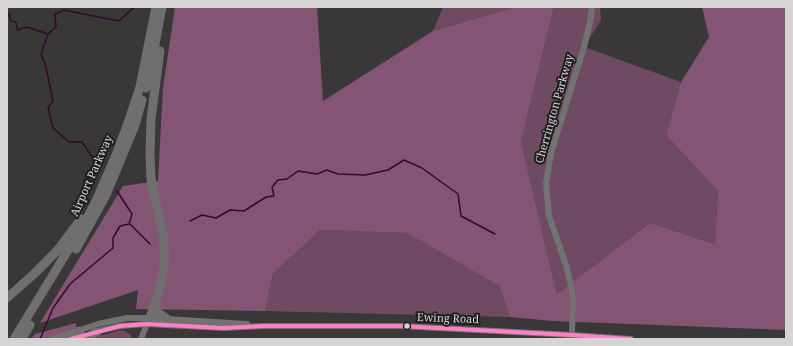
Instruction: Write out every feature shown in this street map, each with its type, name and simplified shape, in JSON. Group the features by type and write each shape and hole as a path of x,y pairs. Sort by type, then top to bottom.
{"highway":[{"name":"Airport Parkway","path":"14,339 84,224 108,173 128,123 140,86 156,7"},
{"name":"Airport Parkway","path":"22,339 83,238 118,169 135,125 145,90 162,7"},
{"path":"148,321 155,305 162,281 165,249 151,179 150,146 152,105 166,7"},
{"path":"7,298 57,251 82,218 108,173"},
{"path":"155,305 157,312 166,318"},
{"path":"78,336 90,336 97,332"}],"street":[{"name":"Cherrington Parkway","path":"572,335 573,300 571,285 565,262 549,216 546,184 551,153 584,47 592,7"},
{"name":"Ewing Road","path":"97,332 120,326 166,318 224,321 264,326"},
{"name":"Ewing Road","path":"53,339 78,336 116,319 223,328 264,326 400,326 631,339"},
{"path":"141,339 148,321"}],"shaded area":[{"path":"175,7 317,7 323,101 433,31 515,7 554,7 521,142 557,294 650,223 715,244 718,191 666,135 681,82 709,37 702,7 786,7 786,330 553,321 510,317 499,286 407,233 320,230 273,274 265,311 136,309 138,290 40,323 123,186 158,181 163,88"},
{"path":"443,7 515,7 433,31"},
{"path":"554,7 600,7 601,20 584,47 681,82 666,135 718,191 715,244 650,223 557,294 521,142"},
{"path":"320,230 407,233 499,286 510,317 265,311 273,274"},
{"path":"76,323 76,328 68,332 71,339 31,339 35,334"},
{"path":"122,330 130,334 132,339 96,339 99,336"}],"waterway":[{"path":"99,167 82,142 69,142 53,128 48,108 53,101 46,67 41,54 48,34 56,27 55,14 64,10 119,21 134,7"},
{"path":"7,13 9,14 11,21 16,22 17,30 27,27 48,34"},
{"path":"190,221 202,215 216,218 230,210 244,211 266,197 274,196 272,187 278,180 287,179 298,171 317,174 327,170 338,174 365,175 388,170 404,160 422,168 458,194 461,216 495,234"},
{"path":"40,339 53,308 70,284 113,248 113,238 120,226 129,224 132,214 117,191"},
{"path":"130,224 150,244"}],"transit line":[{"path":"71,339 120,326 147,324 223,328 264,326 400,326 631,339"}]}
